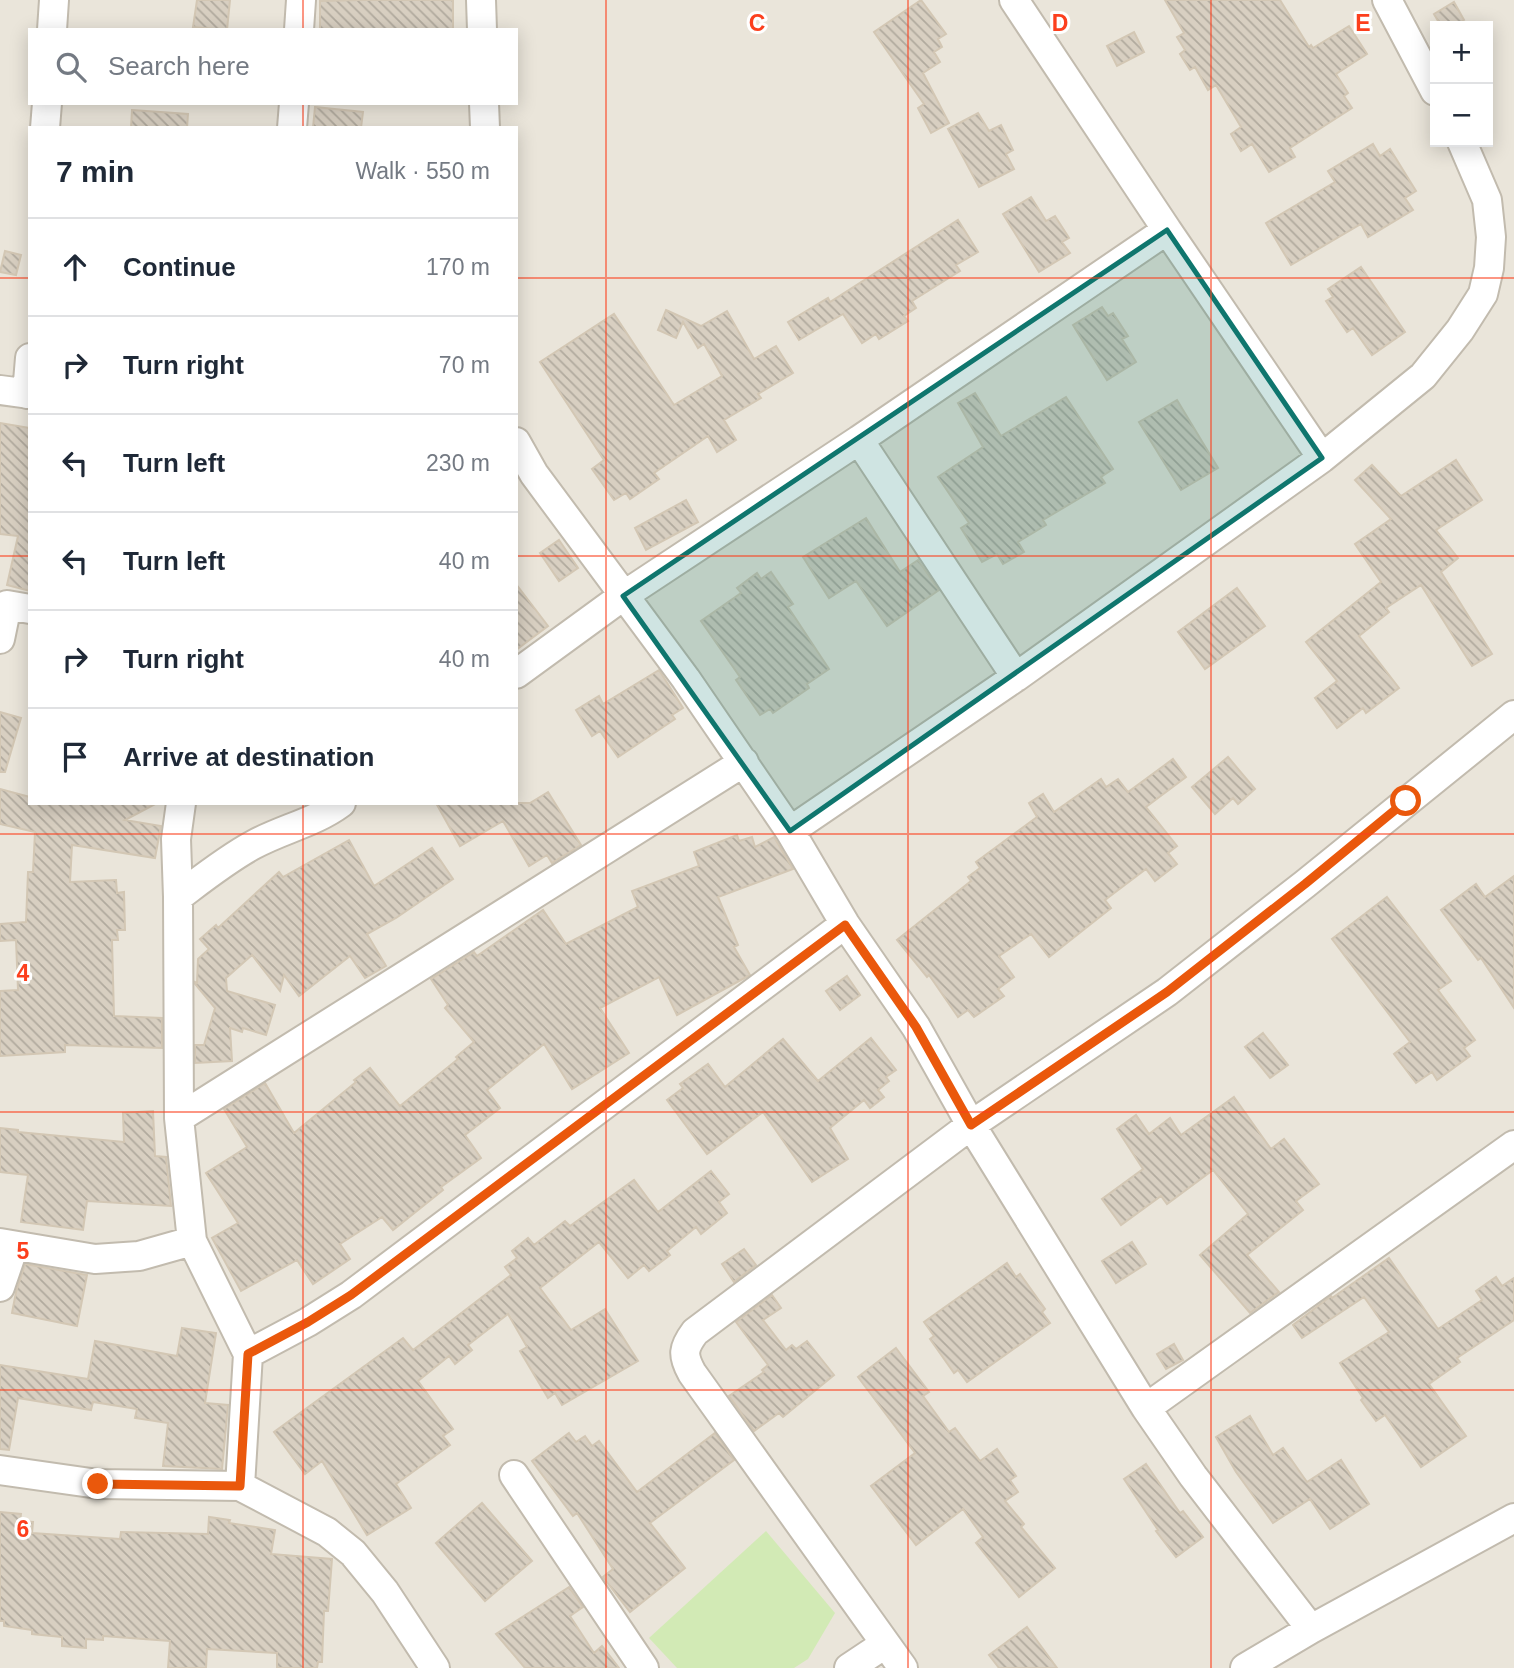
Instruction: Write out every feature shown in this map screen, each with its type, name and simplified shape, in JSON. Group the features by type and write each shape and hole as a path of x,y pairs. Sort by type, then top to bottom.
{"street":[{"path":"52,28 54,0"},
{"path":"299,28 301,0"},
{"path":"481,0 482,28"},
{"path":"1014,0 1322,457"},
{"path":"1387,0 1431,84"},
{"path":"46,126 47,105"},
{"path":"292,126 294,105"},
{"path":"484,105 485,126"},
{"path":"790,831 1016,677 1322,457 1423,376 1460,330 1483,294 1489,268 1491,237 1487,200 1464,147"},
{"path":"518,673 623,596 859,440 1167,230"},
{"path":"19,392 28,364"},
{"path":"859,440 1016,677"},
{"path":"518,446 534,474 744,762 790,831 845,925 916,1027 971,1125 1146,1408 1193,1476 1311,1629"},
{"path":"0,639 12,606"},
{"path":"903,1668 692,1373 685,1360 687,1344 695,1332 971,1125 1167,992 1514,715"},
{"path":"179,1118 744,762"},
{"path":"181,805 176,839 179,1118 192,1241 248,1354 240,1486"},
{"path":"178,897 255,844 311,821 338,805"},
{"path":"248,1354 351,1295 845,925"},
{"path":"1146,1408 1514,1145"},
{"path":"0,1287 7,1245 95,1259 139,1256 192,1241"},
{"path":"0,1470 98,1484 240,1486 327,1532 354,1553 385,1592 435,1668"},
{"path":"514,1475 644,1668"},
{"path":"1245,1668 1514,1518"},
{"path":"849,1668 885,1644"}],"highlighted area":[{"path":"1167,230 1322,458 790,831 623,596"}],"shaded area":[{"path":"0,0 1514,0 1514,1668 0,1668"}],"green space":[{"path":"766,1531 835,1613 808,1659 794,1668 677,1668 649,1638"}],"building":[{"path":"197,0 230,0 227,28 193,27"},
{"path":"453,0 453,28 320,28 320,1"},
{"path":"921,0 946,34 938,39 942,47 934,52 940,62 923,73 949,123 931,133 918,108 924,104 874,32"},
{"path":"1165,0 1280,0 1309,47 1311,45 1313,48 1349,26 1367,54 1336,74 1348,93 1344,96 1352,108 1290,148 1295,157 1269,172 1252,144 1241,151 1231,134 1241,127 1216,85 1208,90 1195,67 1190,70 1180,54 1185,50 1177,37 1184,33"},
{"path":"1454,2 1464,20 1438,21 1434,14"},
{"path":"1134,32 1144,52 1117,66 1107,46"},
{"path":"315,107 363,112 361,126 313,126"},
{"path":"132,110 188,114 187,126 131,126"},
{"path":"978,113 989,131 1001,125 1013,150 1006,154 1014,169 979,187 948,129"},
{"path":"1373,144 1380,156 1390,149 1416,191 1405,198 1413,210 1368,237 1361,224 1291,265 1266,223 1335,182 1328,171"},
{"path":"1031,197 1046,221 1055,216 1069,238 1062,242 1070,253 1039,272 1003,214"},
{"path":"958,220 978,252 956,265 960,271 912,301 916,308 904,316 908,321 879,339 876,334 862,343 843,314 799,340 788,322 828,298 830,302"},
{"path":"5,251 21,255 16,275 0,272"},
{"path":"1361,267 1405,332 1372,355 1353,328 1347,332 1326,301 1333,297 1328,289"},
{"path":"1102,307 1108,316 1113,313 1128,336 1122,339 1136,362 1107,380 1073,325"},
{"path":"666,310 701,326 727,311 754,359 776,346 793,373 758,394 761,398 724,420 736,440 717,452 708,436 654,473 659,479 630,499 626,493 614,500 592,469 604,460 540,362 614,314 674,405 722,376 704,344 698,348 683,322 676,338 658,330"},
{"path":"975,393 1001,436 1066,397 1113,469 1101,477 1105,483 1043,520 1046,525 1018,542 1024,552 1003,564 997,554 982,562 961,528 969,523 938,477 983,447 958,403"},
{"path":"1177,400 1218,468 1181,490 1139,422"},
{"path":"0,423 28,428 28,590 7,585 18,536 0,534"},
{"path":"1456,460 1482,500 1436,530 1458,558 1441,572 1492,654 1472,666 1421,585 1386,608 1389,612 1359,636 1399,688 1366,713 1363,708 1337,728 1315,698 1337,681 1306,642 1381,582 1355,544 1391,519 1355,480 1372,465 1401,496"},
{"path":"686,500 698,522 646,550 635,528"},
{"path":"866,518 900,572 918,560 939,590 887,626 856,581 829,598 803,557"},
{"path":"559,540 578,568 559,581 540,553"},
{"path":"771,572 793,604 788,607 829,669 807,684 809,688 773,713 770,709 760,715 736,680 740,677 701,621 741,593 737,588 757,573 761,579"},
{"path":"518,587 548,626 518,648"},
{"path":"1237,588 1265,626 1205,669 1178,632"},
{"path":"659,670 683,708 672,715 675,719 618,757 600,731 592,736 576,710 599,696 603,704"},
{"path":"0,712 21,718 5,772 0,772"},
{"path":"1228,757 1255,789 1238,804 1233,798 1215,814 1192,787"},
{"path":"1173,759 1186,777 1146,807 1177,846 1168,853 1177,864 1155,881 1146,869 1105,900 1111,908 1049,957 1031,934 999,956 1014,977 998,989 1004,996 974,1017 968,1010 958,1017 929,975 927,977 897,940 971,881 968,877 980,868 976,862 1037,817 1029,803 1043,794 1054,812 1101,779 1106,787 1118,779 1128,792"},
{"path":"0,789 28,796 28,805 153,805 125,820 161,826 155,858 72,845 70,882 116,880 117,893 124,892 125,930 117,930 118,940 112,940 114,1016 162,1018 162,1048 65,1045 65,1052 0,1056 0,991 18,990 16,940 0,941 0,924 26,922 28,872 33,872 35,832 0,824"},
{"path":"548,792 581,845 552,863 547,855 529,866 503,821 460,846 437,805 518,805 530,803"},
{"path":"737,835 739,841 752,837 755,847 774,837 793,869 718,897 738,945 734,947 750,975 677,1015 659,977 600,1008 629,1053 572,1089 544,1044 487,1090 500,1108 465,1135 481,1158 441,1187 443,1190 393,1230 382,1217 340,1244 350,1259 313,1284 297,1260 241,1291 212,1238 238,1223 206,1173 247,1147 224,1109 265,1083 294,1133 370,1068 400,1106 458,1059 456,1057 474,1042 445,1008 448,1005 431,979 474,952 477,956 543,910 566,944 638,907 632,891 699,866 694,852"},
{"path":"349,840 374,886 432,848 453,879 396,918 367,934 386,966 365,978 350,956 299,996 284,975 280,991 252,955 226,978 227,991 275,1005 266,1035 243,1028 242,1032 230,1028 232,1061 195,1063 195,1045 204,1045 215,1008 195,984 198,959 209,949 200,939 216,925 218,928 279,872 283,877"},
{"path":"1514,876 1514,1008 1481,958 1478,960 1441,910 1476,884 1485,897"},
{"path":"1387,897 1451,981 1438,990 1475,1040 1464,1048 1470,1056 1437,1080 1432,1072 1416,1083 1394,1054 1410,1042 1332,939"},
{"path":"847,976 860,995 840,1010 826,991"},
{"path":"1263,1033 1288,1065 1270,1078 1245,1047"},
{"path":"871,1038 896,1070 886,1077 889,1081 878,1090 884,1097 870,1108 864,1100 830,1128 848,1159 812,1182 763,1112 707,1154 667,1100 683,1088 680,1084 708,1064 725,1087 783,1039 818,1081"},
{"path":"1234,1097 1271,1149 1284,1139 1319,1184 1296,1201 1303,1210 1247,1255 1279,1292 1250,1313 1200,1255 1248,1214 1213,1170 1167,1204 1161,1196 1121,1225 1102,1199 1143,1169 1117,1129 1136,1115 1149,1134 1170,1118 1181,1135"},
{"path":"153,1111 155,1156 166,1157 171,1206 87,1201 83,1230 21,1222 28,1175 0,1172 0,1128 124,1142 123,1113"},
{"path":"711,1171 729,1194 719,1202 727,1213 701,1234 696,1227 667,1251 670,1255 649,1271 644,1265 628,1278 599,1242 540,1288 571,1330 605,1309 638,1361 562,1405 555,1393 548,1398 520,1351 527,1347 508,1314 468,1345 472,1350 455,1364 449,1356 418,1381 453,1429 443,1436 450,1445 396,1484 411,1508 367,1535 322,1461 305,1474 274,1432 403,1338 413,1350 511,1275 505,1267 517,1258 512,1251 528,1238 534,1245 565,1221 570,1226 634,1180 658,1212"},
{"path":"1132,1242 1146,1264 1116,1283 1102,1261"},
{"path":"744,1249 756,1265 734,1282 722,1264"},
{"path":"1389,1258 1438,1329 1482,1300 1476,1291 1496,1277 1502,1286 1514,1278 1514,1320 1457,1358 1460,1362 1429,1384 1466,1436 1421,1467 1385,1415 1376,1421 1340,1363 1389,1332 1364,1297 1302,1338 1293,1325"},
{"path":"1007,1263 1016,1277 1020,1274 1045,1309 1042,1312 1050,1323 967,1382 958,1370 954,1373 930,1339 934,1336 924,1322"},
{"path":"25,1264 87,1275 77,1326 12,1313"},
{"path":"772,1295 781,1308 763,1320 786,1350 792,1345 796,1349 807,1341 834,1375 783,1417 779,1413 754,1431 729,1396 764,1372 762,1370 768,1365 736,1322"},
{"path":"182,1328 216,1333 205,1403 228,1405 222,1469 163,1466 168,1423 135,1418 137,1409 93,1402 91,1410 18,1398 9,1450 0,1449 0,1365 88,1379 95,1341 177,1356"},
{"path":"1174,1344 1183,1360 1166,1369 1157,1354"},
{"path":"896,1348 929,1392 923,1396 949,1432 955,1428 980,1461 997,1449 1016,1476 1010,1480 1018,1492 1005,1501 1024,1524 1021,1527 1055,1568 1019,1597 976,1543 983,1537 963,1509 916,1545 871,1486 915,1453 858,1377"},
{"path":"1250,1416 1273,1455 1283,1448 1307,1482 1341,1460 1369,1504 1330,1529 1310,1499 1273,1523 1236,1472 1216,1437"},
{"path":"569,1433 576,1442 585,1436 592,1446 599,1441 637,1492 715,1433 734,1460 650,1523 685,1568 630,1612 603,1577 613,1569 577,1513 573,1516 532,1461"},
{"path":"1146,1464 1180,1513 1183,1511 1203,1537 1176,1557 1156,1531 1158,1530 1124,1479"},
{"path":"482,1503 532,1561 485,1601 436,1543"},
{"path":"0,1512 21,1514 20,1521 33,1522 32,1533 120,1539 121,1532 208,1534 209,1517 275,1530 271,1554 332,1559 328,1611 324,1611 322,1662 318,1662 317,1668 277,1668 277,1653 207,1649 206,1668 168,1668 170,1641 103,1636 103,1640 86,1639 86,1648 62,1646 62,1637 32,1634 32,1630 4,1626 4,1621 0,1621"},
{"path":"569,1587 583,1607 570,1616 594,1653 602,1646 619,1668 525,1668 496,1634"},
{"path":"1027,1627 1057,1668 999,1668 989,1655"}],"route":[{"path":"98,1484 240,1486 248,1354 351,1295 845,925 916,1027 971,1125 1167,992 1406,801"}]}
